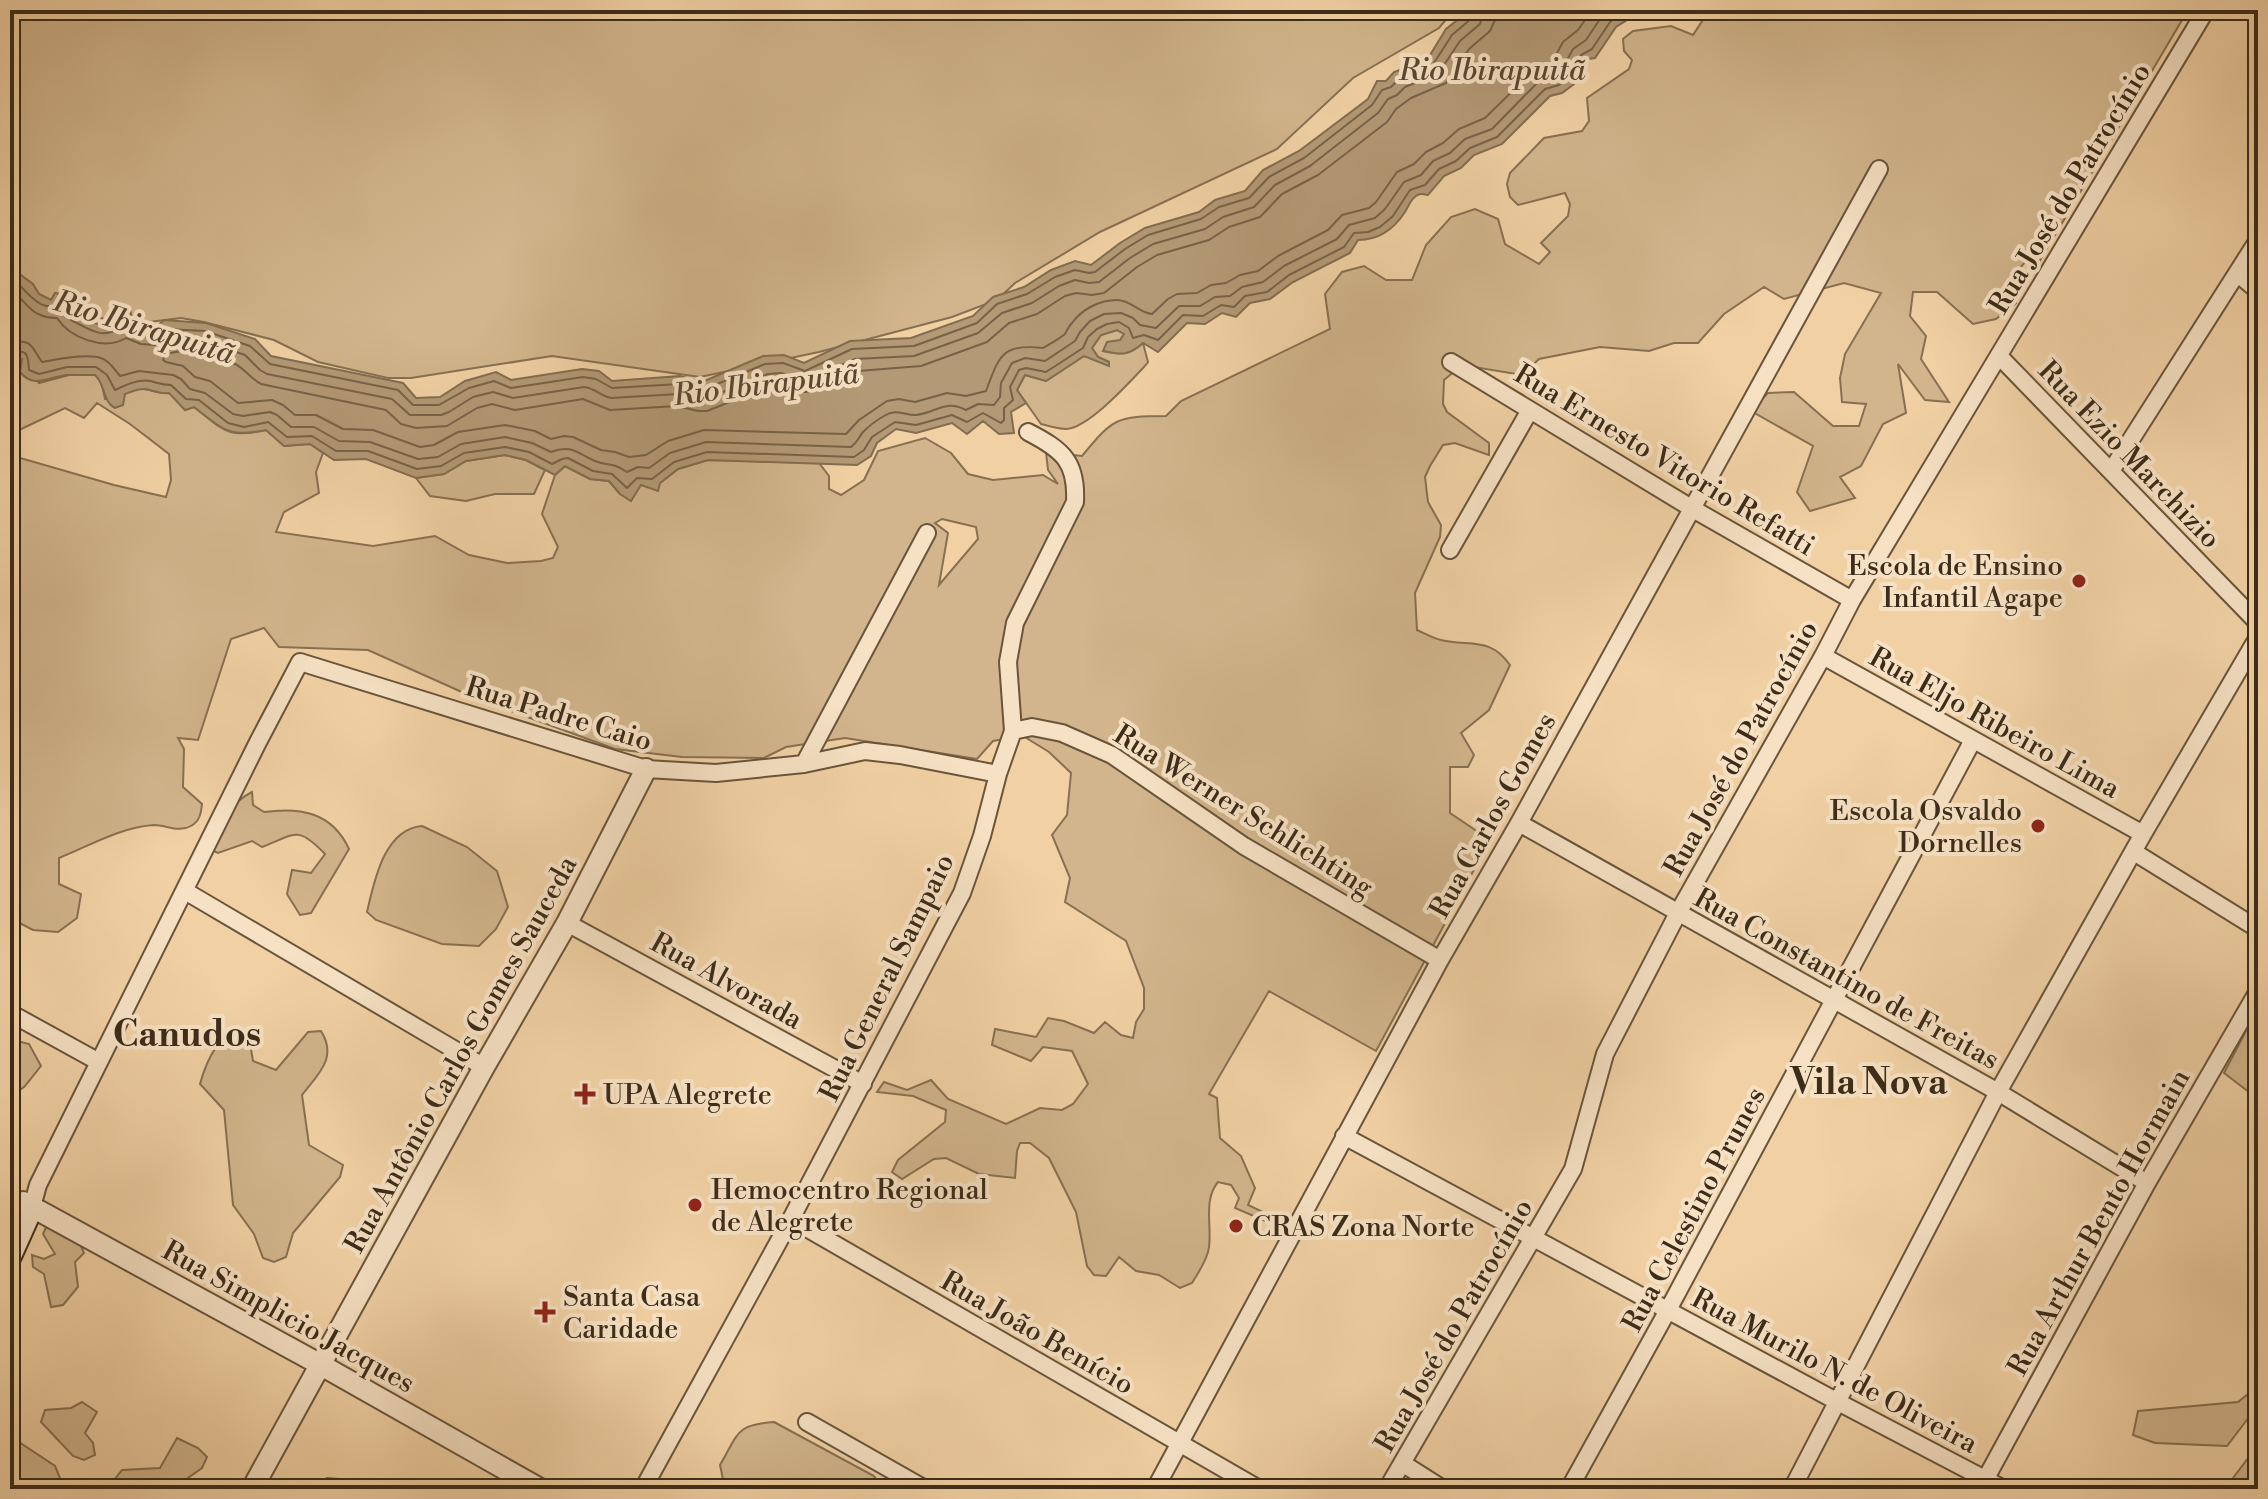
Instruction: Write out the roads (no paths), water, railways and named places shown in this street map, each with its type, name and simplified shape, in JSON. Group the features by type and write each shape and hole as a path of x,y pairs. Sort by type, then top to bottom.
{"main road":[{"path":"10,1223 26,1197"},
{"path":"10,1256 26,1197"}],"street":[{"name":"Rua José do Patrocínio","path":"1387,1489 1573,1169 1605,1054 1678,913 1852,600 2206,10"},
{"name":"Rua Carlos Gomes","path":"1155,1489 1440,960 1519,823 1879,169"},
{"path":"2111,471 2258,240"},
{"path":"2237,273 2258,291"},
{"name":"Rua Ezio Marchizio","path":"1999,356 2258,623"},
{"name":"Rua Ernesto Vitorio Refatti","path":"1451,362 1693,509 1852,600"},
{"path":"1450,550 1530,410"},
{"name":"Rua General Sampaio","path":"643,1489 791,1219 962,893 1013,731 1008,662 1015,623 1075,502 1076,481 1070,463 1046,441 1028,432"},
{"path":"804,764 927,533"},
{"path":"1792,1489 1998,1092 2258,637"},
{"name":"Rua Eljo Ribeiro Lima","path":"1823,656 2143,834"},
{"name":"Rua Padre Caio","path":"185,891 300,662 646,769 716,773 804,764 865,751 998,774"},
{"name":"Rua Werner Schlichting","path":"1013,731 1032,727 1062,733 1112,755 1244,846 1440,960"},
{"name":"Rua Celestino Prunes","path":"1569,1489 1973,740"},
{"name":"Rua Antônio Carlos Gomes Sauceda","path":"252,1489 484,1067 567,923 646,769"},
{"name":"Rua Constantino de Freitas","path":"1519,823 1998,1092 2147,1183"},
{"path":"2134,852 2258,929"},
{"path":"26,1197 99,1062 185,891 484,1067"},
{"name":"Rua Alvorada","path":"567,923 863,1084"},
{"name":"Rua Arthur Bento Hormain","path":"1985,1480 2147,1183 2258,991"},
{"path":"10,1013 99,1062"},
{"name":"Rua Murilo N. de Oliveira","path":"1344,1136 2004,1489"},
{"name":"Rua Simplicio Jacques","path":"26,1197 540,1489"},
{"name":"Rua João Benício","path":"791,1219 1259,1489"},
{"path":"807,1422 925,1489"},
{"path":"1402,1463 1435,1487"}],"water":[{"name":"Rio Ibirapuitã","path":"1470,10 1630,10 1627,20 1616,27 1595,58 1588,59 1574,84 1562,93 1550,96 1502,144 1474,155 1461,168 1444,176 1428,195 1414,197 1391,228 1373,238 1358,240 1350,253 1293,282 1270,299 1250,303 1236,317 1222,313 1205,324 1187,323 1158,352 1143,343 1124,353 1103,351 1107,342 1120,340 1124,334 1117,330 1101,335 1092,348 1098,357 1109,362 1109,366 1084,356 1046,381 1025,375 1017,390 1026,403 1011,412 1014,433 999,434 983,421 967,434 952,423 916,433 896,429 877,443 871,456 857,465 708,460 678,469 660,483 658,491 641,485 631,501 609,481 590,479 565,466 555,475 526,460 505,455 466,461 444,474 416,478 366,459 334,460 310,444 284,446 266,430 243,433 227,430 194,407 185,410 169,393 137,390 125,394 123,405 115,408 95,375 68,375 37,381 20,372 22,359 10,362 10,267 33,284 39,294 51,300 55,293 77,298 76,314 102,326 111,326 125,310 130,309 132,320 145,326 156,327 164,320 206,323 255,339 271,356 403,383 416,398 440,397 465,381 496,372 511,380 582,369 599,371 612,381 680,376 702,382 763,356 784,355 804,363 850,341 911,338 973,316 993,297 1024,287 1051,270 1075,261 1091,265 1145,228 1199,212 1215,200 1245,191 1263,170 1299,151 1368,99 1377,81 1386,81 1394,72 1427,60 1446,29"}],"place":[{"name":"Escola de Ensino Infantil Agape","path":"2079,581"},
{"name":"Escola Osvaldo Dornelles","path":"2038,826"},
{"name":"UPA Alegrete","path":"585,1094"},
{"name":"Hemocentro Regional de Alegrete","path":"695,1205"},
{"name":"CRAS Zona Norte","path":"1236,1226"},
{"name":"Santa Casa Caridade","path":"545,1312"}],"district":[{"name":"Canudos","path":"187,1033"},
{"name":"Vila Nova","path":"1869,1081"}]}
